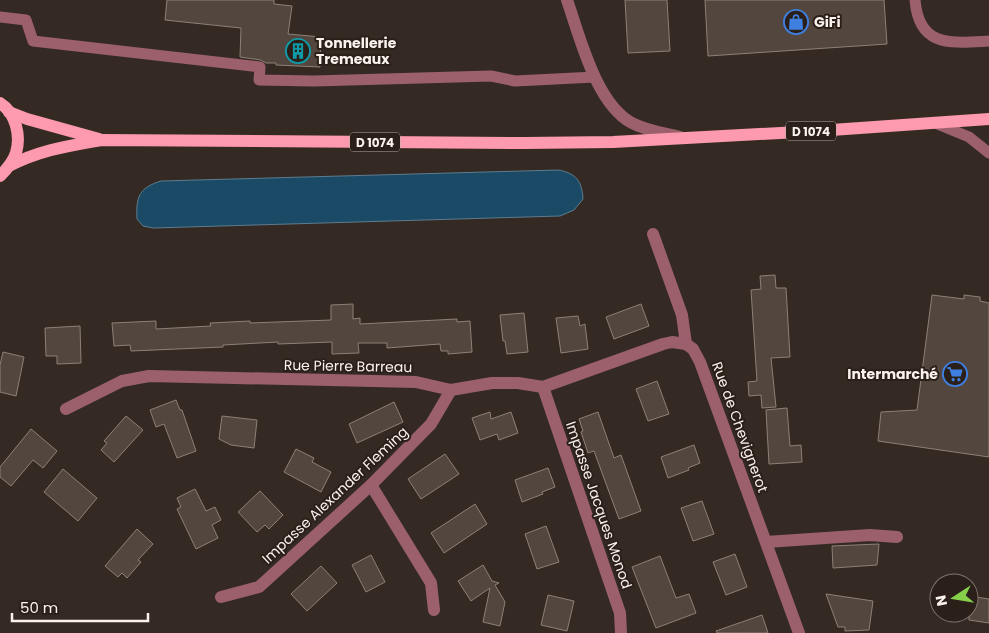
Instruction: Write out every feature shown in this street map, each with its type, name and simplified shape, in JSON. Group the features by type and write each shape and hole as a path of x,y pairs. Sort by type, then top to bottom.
{"main road":[{"name":"D 1074","path":"3,104 27,119 101,140"},
{"path":"0,176 9,166 16,153 18,139 16,125 3,104"},
{"name":"D 1074","path":"9,166 29,156 101,140 613,142 989,119"}],"street":[{"path":"567,0 595,77 606,98 624,118 642,127 686,138"},
{"name":"Rue de Chevignerot","path":"653,234 682,315 686,344 693,349 700,362 799,633"},
{"name":"Rue Pierre Barreau","path":"66,408 122,381 149,376 416,382 451,390 492,382 543,387 663,344 679,342 686,344"},
{"name":"Impasse Jacques Monod","path":"543,387 620,613 621,633"},
{"name":"Impasse Alexander Fleming","path":"222,597 259,586 371,484 432,424 451,390"},
{"path":"371,484 431,583 434,610"},
{"path":"766,542 870,535 897,537"}],"lane":[{"path":"915,0 920,22 932,37 955,43 989,41"},
{"path":"0,18 26,20 33,41 260,67 259,80 314,81 491,76 514,81 595,77"},
{"path":"935,123 968,137 989,153"}],"water":[{"path":"558,170 569,173 577,179 581,187 583,199 574,210 560,216 153,228 143,226 137,219 137,205 140,195 147,187 161,181"}],"building":[{"path":"167,0 274,0 274,4 292,6 288,34 321,37 320,67 276,65 276,63 266,63 261,60 240,57 241,28 165,20"},
{"path":"625,0 667,0 670,51 628,53"},
{"name":"GiFi","path":"705,0 884,0 887,44 708,56"},
{"path":"775,275 776,288 786,288 790,357 771,358 776,407 762,408 761,395 749,396 748,382 757,381 751,290 761,289 760,276"},
{"name":"Intermarché","path":"932,295 964,299 964,295 980,297 980,301 989,303 989,457 878,441 881,412 917,410"},
{"path":"353,304 353,319 360,318 360,324 457,319 457,322 470,321 472,352 448,354 448,351 441,351 440,344 387,348 387,343 358,343 359,353 332,354 332,342 278,344 278,342 223,345 223,347 131,351 130,345 114,346 112,323 156,321 156,329 211,326 210,323 331,320 331,305"},
{"path":"641,304 649,326 614,339 606,317"},
{"path":"524,313 528,352 507,354 505,341 503,341 500,315"},
{"path":"578,316 580,326 585,324 588,349 561,353 556,318"},
{"path":"80,326 81,363 57,364 57,356 46,356 45,328"},
{"path":"3,352 24,357 16,396 0,392 0,365"},
{"path":"657,381 669,414 648,421 636,389"},
{"path":"176,400 180,410 182,410 196,451 177,458 164,424 156,427 150,410"},
{"path":"394,402 403,422 357,443 349,424"},
{"path":"787,408 790,446 801,445 802,462 769,464 766,410"},
{"path":"490,412 491,419 511,412 518,433 499,440 497,434 480,440 472,418"},
{"path":"598,412 614,458 621,455 641,511 619,519 594,451 588,453 581,432 583,431 579,419"},
{"path":"126,416 143,430 114,462 101,450 107,443 104,441"},
{"path":"222,416 257,420 254,448 231,445 219,439"},
{"path":"31,429 57,451 43,468 33,460 11,486 0,477 0,467"},
{"path":"694,445 700,463 688,468 689,470 668,478 661,457"},
{"path":"296,449 314,458 312,462 331,472 321,492 284,472"},
{"path":"445,454 459,474 421,499 408,479"},
{"path":"548,468 555,487 522,502 515,480"},
{"path":"63,469 97,498 78,521 44,492"},
{"path":"195,489 206,511 215,507 221,520 212,525 218,538 196,549 177,509 181,507 177,498"},
{"path":"260,491 283,515 269,529 265,525 257,532 238,512"},
{"path":"702,501 714,534 693,541 681,508"},
{"path":"475,504 487,524 444,553 431,533"},
{"path":"546,526 559,562 537,569 525,534"},
{"path":"137,529 153,544 138,560 141,562 127,578 122,573 118,577 105,566"},
{"path":"879,544 877,565 833,568 832,546"},
{"path":"735,554 747,587 726,595 713,562"},
{"path":"371,555 385,582 366,592 352,565"},
{"path":"660,556 676,598 689,594 696,613 656,628 632,567"},
{"path":"483,565 492,581 499,583 495,585 505,602 500,626 483,622 490,588 471,601 458,581"},
{"path":"321,566 337,583 307,611 291,594"},
{"path":"826,594 873,601 869,630 845,631 845,627 838,627"},
{"path":"548,595 574,601 567,631 541,625"},
{"path":"979,598 989,599 989,623 979,622"},
{"path":"762,615 768,633 717,633 716,631"}],"place":[{"name":"GiFi","path":"796,22"},
{"name":"Tonnellerie Tremeaux","path":"298,51"},
{"name":"Intermarché","path":"955,374"}]}
